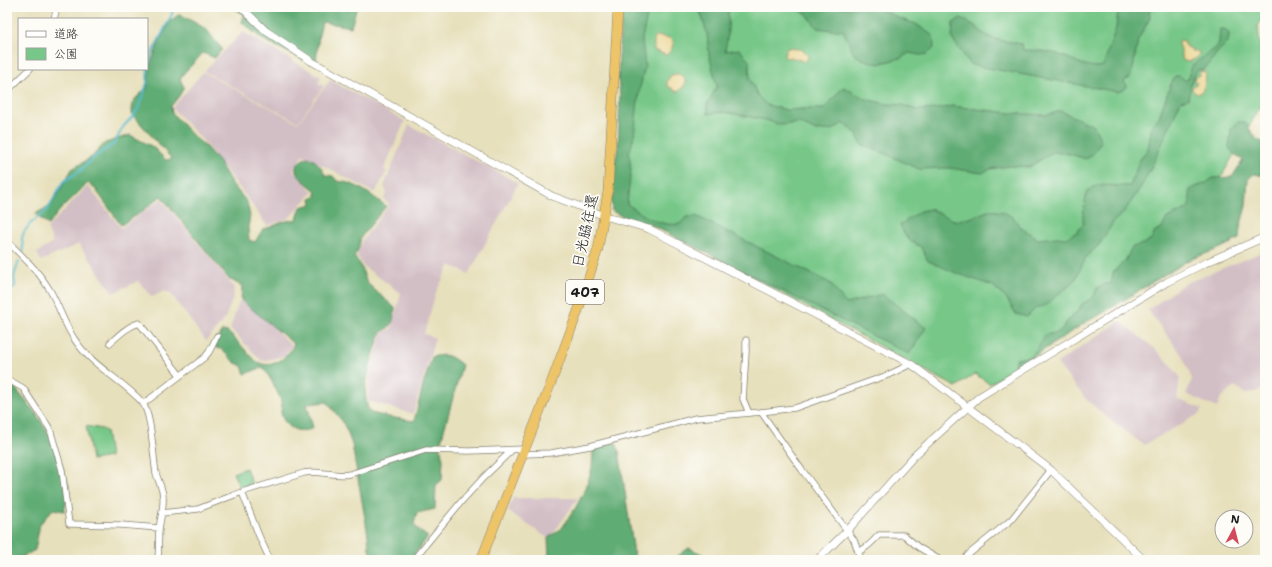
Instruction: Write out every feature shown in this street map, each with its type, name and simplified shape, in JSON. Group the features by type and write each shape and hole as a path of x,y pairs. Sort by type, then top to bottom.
{"highway":[{"name":"日光脇往還","path":"481,560 560,361 598,249 605,216 608,191 618,7"}],"street":[{"path":"54,18 57,7"},
{"path":"241,7 266,31 311,61 552,196 605,216 649,229 911,364 969,406 1051,470 1144,560"},
{"path":"7,91 29,70"},
{"path":"818,560 847,531 914,456 980,397 1167,282 1205,263 1265,237"},
{"path":"7,241 41,276 52,294 75,341 90,359 112,376 143,404 148,417 156,473 163,496 159,528 158,560"},
{"path":"110,343 124,330 134,324 140,323 180,376"},
{"path":"143,404 205,357 217,336"},
{"path":"746,340 743,398 749,412"},
{"path":"162,513 198,509 242,492 304,473 312,472 342,476 426,450 512,450 551,453 590,446 696,418 795,408 888,375 911,364"},
{"path":"7,379 23,388 50,429 62,470 69,524 159,528"},
{"path":"761,412 854,540 861,560"},
{"path":"413,560 461,502 512,450"},
{"path":"964,560 969,554 1011,520 1051,470"},
{"path":"242,492 270,560"},
{"path":"858,552 871,544 879,534 904,535 918,547 940,560"}],"shaded area":[{"path":"243,32 321,77 318,83 324,86 298,122 204,71"},
{"path":"203,72 298,123 330,80 405,121 384,169 387,171 375,193 303,155 293,170 313,192 289,218 267,226 203,141 172,108"},
{"path":"409,125 518,183 469,274 450,265 436,292 424,334 435,338 413,414 368,401 369,376 382,333 391,329 401,293 363,266 357,256 362,241 389,205 384,199 387,193 384,186"},
{"path":"88,186 121,228 161,199 234,287 233,298 224,320 206,341 170,293 164,291 152,297 138,281 113,293 79,244 41,261 37,253 53,243 47,228"},
{"path":"1265,251 1265,387 1262,390 1245,394 1235,386 1220,399 1217,408 1186,394 1192,379 1182,355 1148,310 1184,284"},
{"path":"243,298 292,346 284,356 262,361 230,329 239,302"},
{"path":"1120,321 1155,349 1180,377 1177,399 1202,409 1199,414 1144,445 1109,419 1087,400 1057,363"},
{"path":"513,498 578,498 549,539 508,511"}],"green space":[{"path":"233,7 357,7 351,27 322,22 316,62 309,63 262,39 242,22 244,15"},
{"path":"623,7 649,7 642,39 645,66 639,92 634,137 629,153 631,170 627,204 658,222 680,224 686,217 696,216 830,283 846,304 882,294 926,328 909,354 649,224 629,220 612,211 611,200 613,172 618,148 620,95 618,79"},
{"path":"633,7 1265,7 1265,12 1258,26 1265,98 1177,257 990,384 975,374 956,387 620,206"},
{"path":"699,7 728,7 728,29 725,51 739,49 749,61 750,79 758,96 767,105 787,110 824,109 843,87 866,99 887,104 903,105 917,110 937,109 952,106 1011,113 1046,115 1061,111 1094,126 1101,141 1095,152 1086,159 1070,154 1053,152 1029,167 1009,166 991,169 982,173 949,168 919,169 862,145 856,133 843,123 833,130 816,131 799,123 780,125 766,120 724,112 708,114 707,105 717,86 709,55 707,34"},
{"path":"793,7 866,7 886,11 898,18 916,24 933,36 934,48 928,54 920,55 909,53 901,58 878,64 862,59 854,54 843,30 817,28 807,14"},
{"path":"1116,7 1149,7 1150,18 1138,40 1130,78 1124,81 1126,86 1124,90 1118,92 971,65 952,39 953,23 961,18 994,39 1022,44 1023,50 1054,53 1084,65 1097,67 1103,66 1116,28 1118,10"},
{"path":"180,14 206,29 222,49 215,58 203,53 184,73 180,79 184,87 171,106 172,113 219,162 232,184 247,202 250,216 248,227 249,240 255,242 263,229 282,222 297,219 301,207 312,204 311,198 316,197 316,191 301,179 296,170 300,161 308,157 318,164 325,175 333,176 337,181 357,186 386,206 361,237 358,250 354,257 360,264 367,283 395,308 391,325 381,332 367,378 367,406 371,413 414,421 432,357 445,355 455,359 462,365 440,445 443,460 442,480 436,485 435,509 417,513 414,524 419,531 428,537 411,559 375,560 369,549 368,535 352,445 342,421 327,402 307,404 313,428 303,431 293,429 285,423 281,413 280,397 263,367 245,374 242,366 234,362 221,349 216,348 216,343 222,331 228,332 255,360 267,365 278,362 288,354 294,344 241,300 242,286 229,279 161,196 140,213 121,225 94,187 88,183 60,210 48,225 35,214 48,207 55,199 72,169 92,157 105,143 130,135 153,147 166,160 172,159 132,114 132,109 135,99 147,89 150,65 160,40 170,21"},
{"path":"1220,29 1225,29 1229,34 1228,42 1204,70 1198,70 1195,73 1188,99 1181,101 1140,189 1124,212 1114,221 1099,245 1086,257 1075,280 1047,305 1036,308 1027,317 1016,314 1006,298 993,286 928,261 921,247 910,241 904,233 900,225 920,211 930,209 956,221 970,218 990,210 1004,212 1014,218 1020,227 1038,239 1057,237 1066,238 1077,232 1083,224 1083,214 1087,191 1097,185 1130,186 1140,159 1148,149 1152,124 1159,117 1175,76 1180,76 1186,81 1190,75 1192,65 1217,47"},
{"path":"1238,122 1245,122 1256,139 1265,143 1265,176 1254,174 1248,179 1246,206 1240,228 1239,239 1221,248 1186,261 1105,312 1086,322 1018,367 1015,365 1016,359 1029,357 1033,354 1045,335 1059,332 1071,317 1079,310 1082,304 1092,298 1097,288 1106,284 1111,284 1113,273 1125,261 1132,247 1143,244 1152,239 1155,231 1162,228 1167,218 1189,208 1190,189 1206,183 1213,178 1232,177 1243,160 1236,156 1229,148 1231,129"},
{"path":"7,382 11,383 37,415 49,433 70,489 64,511 53,509 40,524 35,550 17,560 7,560"},
{"path":"86,426 106,431 110,457 92,460"},
{"path":"616,442 619,451 635,560 549,560 548,538 562,528 576,507 586,488 592,468 593,449"},
{"path":"246,468 252,484 240,488 233,473"},
{"path":"689,548 702,554 706,560 672,560"}],"sand":[{"path":"656,36 670,38 673,41 673,45 669,53 666,55 654,50 654,38"},
{"path":"1180,40 1184,41 1184,45 1188,48 1191,48 1191,51 1198,51 1199,54 1196,59 1189,62 1184,61 1181,56 1179,44"},
{"path":"792,47 794,49 801,49 808,55 808,58 803,62 798,58 784,57 786,49"},
{"path":"1201,71 1206,73 1204,88 1197,94 1192,90 1193,86 1197,84 1194,79"},
{"path":"679,74 683,76 686,82 677,92 667,85 667,82 671,75"}],"waterway":[{"path":"148,65 152,53 172,14 173,7"},
{"path":"23,252 22,238 24,232 30,224 48,209 63,182 80,171 93,158 114,144 123,127 138,109 147,83 148,70"},
{"path":"7,296 15,286 14,276 19,261"}]}
